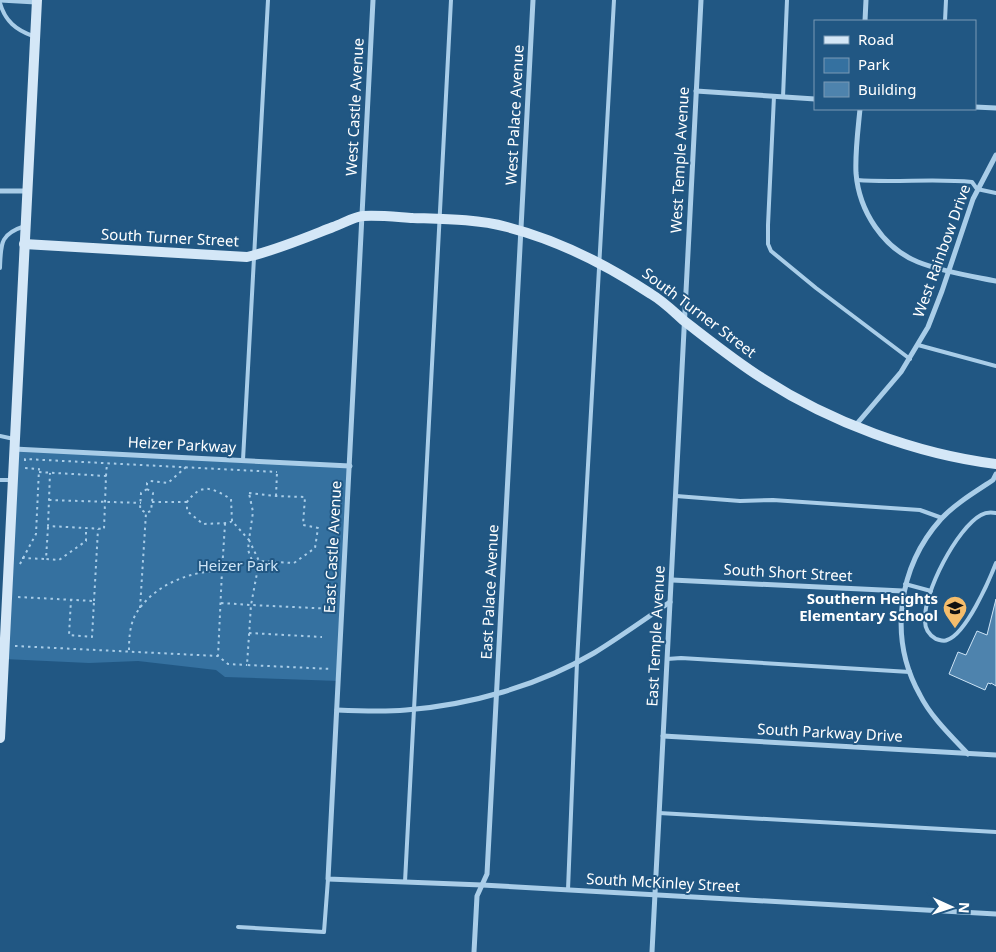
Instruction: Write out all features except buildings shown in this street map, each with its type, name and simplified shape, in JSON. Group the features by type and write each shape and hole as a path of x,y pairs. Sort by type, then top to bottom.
{"main road":[{"path":"0,738 36,1"},
{"name":"South Turner Street","path":"24,244 247,257 362,216 439,219 507,227 562,246 600,263 653,295 738,362 764,379 855,426 902,443 938,453 996,464"}],"street":[{"name":"West Castle Avenue","path":"362,216 372,0"},
{"name":"West Palace Avenue","path":"521,232 533,0"},
{"name":"West Temple Avenue","path":"685,321 701,0"},
{"path":"865,20 866,0"},
{"path":"0,1 36,1"},
{"path":"696,91 814,99"},
{"path":"976,107 996,108"},
{"path":"860,110 857,153 858,191 870,220 879,233 891,245 918,262 996,281"},
{"name":"West Rainbow Drive","path":"855,426 896,379 928,327 949,271 972,199 996,155"},
{"path":"0,191 26,191"},
{"name":"East Castle Avenue","path":"328,879 362,216"},
{"name":"East Palace Avenue","path":"474,952 477,896 487,874 521,232"},
{"name":"East Temple Avenue","path":"652,952 685,321"},
{"name":"Heizer Parkway","path":"14,444 350,466"},
{"path":"968,754 942,726 920,696 910,672 902,636 901,613 903,591 919,550 942,518 968,496 993,480 996,474"},
{"name":"South Short Street","path":"672,580 903,591"},
{"path":"337,710 384,711 413,709 446,705 497,693 537,680 593,654 670,602"},
{"name":"South Parkway Drive","path":"663,736 996,755"},
{"name":"South McKinley Street","path":"328,879 482,884 655,896 996,914"}],"lane":[{"path":"243,460 268,0"},
{"path":"405,882 451,0"},
{"path":"568,890 577,662 614,0"},
{"path":"783,97 787,0"},
{"path":"945,20 946,0"},
{"path":"0,1 7,20 22,32 35,37"},
{"path":"774,96 768,225 768,244 771,251 800,276 910,359"},
{"path":"857,180 894,182 968,181 972,182 977,189 996,193"},
{"path":"0,268 2,240 6,234 25,226"},
{"path":"918,345 996,366"},
{"path":"0,436 14,444"},
{"path":"0,480 13,480"},
{"path":"676,496 740,501 773,500 920,510 942,518"},
{"path":"996,513 988,512 972,521 956,541 942,565 931,591 925,616 927,630 932,637 941,641 947,641 954,636 972,614 988,584 996,563"},
{"path":"906,584 931,591"},
{"path":"667,659 681,658 910,672"},
{"path":"659,813 996,832"},
{"path":"238,926 324,932 328,879"}],"path":[{"path":"19,571 20,562 36,534 39,469 24,468 25,459 278,472 276,496"},
{"path":"48,526 104,529 107,463"},
{"path":"147,489 147,483 150,481 168,482 186,467"},
{"path":"38,472 106,476"},
{"path":"46,559 50,473"},
{"path":"232,521 229,524 208,525 198,522 187,511 187,502 198,490 205,488 219,492 231,499 232,521 249,540 259,561 294,563 315,548 318,528 303,525 305,497 249,493"},
{"path":"146,513 151,510 152,502 152,493 147,489"},
{"path":"146,513 140,509 141,493 147,489"},
{"path":"249,493 251,503"},
{"path":"247,665 251,605 257,573 248,550 253,512 249,493"},
{"path":"49,500 141,503"},
{"path":"152,502 187,502"},
{"path":"129,651 130,632 140,608 146,513"},
{"path":"218,656 224,524"},
{"path":"22,558 59,560 86,541 86,528"},
{"path":"71,600 69,636 92,637 98,529"},
{"path":"140,608 152,595 171,582 210,571 222,571"},
{"path":"18,597 94,601"},
{"path":"221,603 342,609"},
{"path":"249,633 322,637"},
{"path":"15,652 15,646 129,651 218,656 228,664 339,670"}],"green space":[{"name":"Heizer Park","path":"14,449 350,466 339,681 225,677 216,670 138,661 89,663 4,659"}],"place":[{"name":"Southern Heights Elementary School","path":"955,629"}]}
